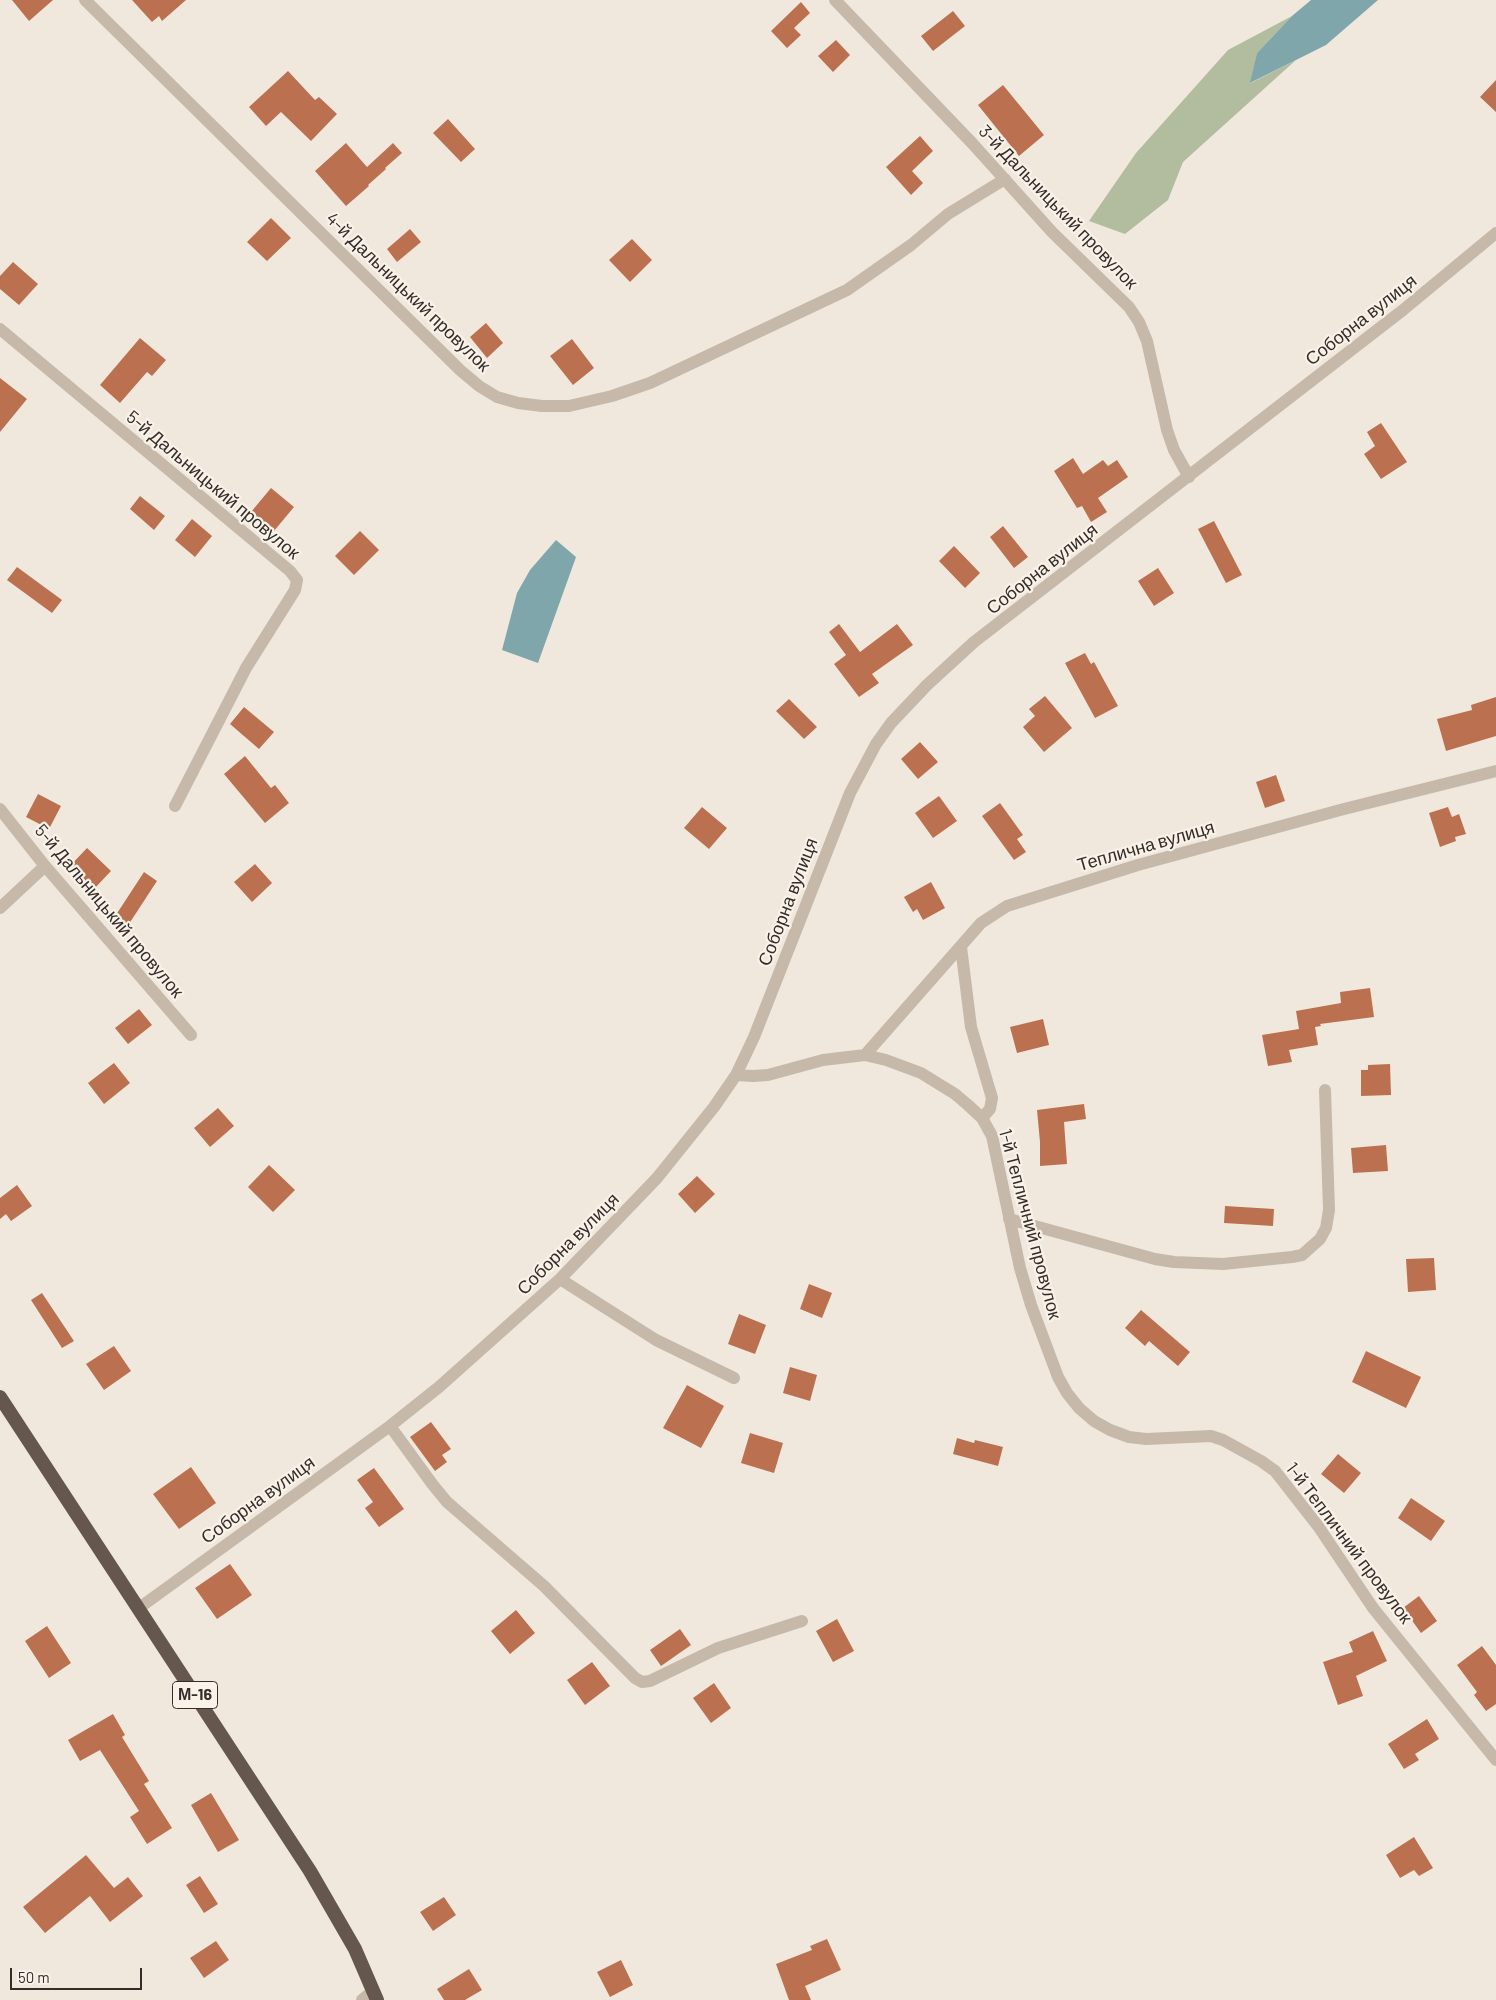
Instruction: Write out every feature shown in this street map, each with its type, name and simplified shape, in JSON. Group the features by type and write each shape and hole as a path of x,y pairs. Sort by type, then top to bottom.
{"highway":[{"name":"М-16","path":"0,1397 310,1871 355,1949 375,1995"}],"street":[{"name":"4-й Дальницький провулок","path":"85,0 460,370 479,386 497,397 518,403 542,406 569,406 612,396 650,384 846,290 911,245 948,214 1005,180"},
{"name":"3-й Дальницький провулок","path":"835,0 1052,232 1129,307 1139,322 1147,341 1167,430 1174,450 1189,477"},
{"name":"Соборна вулиця","path":"139,1608 390,1426 439,1387 560,1280 658,1178 714,1107 736,1075 754,1037 850,793 876,744 891,723 926,685 974,642 1403,310 1496,233"},
{"name":"5-й Дальницький провулок","path":"0,329 290,571 297,580 295,590 246,668 175,806"},
{"name":"Теплична вулиця","path":"866,1055 961,947 995,913 1029,898 1138,866 1335,811 1496,771"},
{"name":"5-й Дальницький провулок","path":"0,810 191,1035"},
{"path":"0,908 46,866"},
{"path":"961,947 971,1027 992,1098 990,1109 982,1118"},
{"name":"1-й Тепличний провулок","path":"736,1075 768,1075 823,1060 866,1055 921,1073 955,1094 982,1118 995,1145 1009,1219 1031,1305 1058,1378 1066,1393 1078,1408 1102,1426 1129,1437 1146,1439 1211,1436 1223,1440 1275,1471 1318,1526 1373,1608 1496,1760"},
{"path":"1009,1219 1155,1259 1174,1262 1223,1264 1302,1255 1320,1239 1326,1228 1329,1210 1325,1090"},
{"path":"560,1280 656,1340 734,1378"},
{"path":"390,1426 432,1485 447,1502 544,1586 635,1678 642,1682 650,1681 718,1648 802,1621"},
{"path":"362,2000 375,1995"}],"green space":[{"path":"1292,16 1257,53 1251,83 1296,60 1183,162 1168,200 1125,234 1089,221 1136,153 1228,50"}],"water":[{"path":"1311,0 1378,0 1326,45 1250,83 1257,53 1292,16"},
{"path":"556,540 576,557 538,663 502,650 517,593 530,570"}],"building":[{"path":"12,0 53,0 29,21"},
{"path":"132,0 186,0 162,21 159,16 152,22"},
{"path":"801,2 810,13 794,28 801,35 787,48 771,31"},
{"path":"953,11 965,26 933,51 921,36"},
{"path":"836,40 850,55 833,72 818,56"},
{"path":"288,71 315,100 319,97 337,114 311,141 281,112 266,126 249,107"},
{"path":"1496,80 1496,112 1480,97"},
{"path":"1003,85 1044,135 1019,156 978,105"},
{"path":"448,119 475,149 461,162 433,133"},
{"path":"920,136 933,151 912,171 923,183 911,195 886,167"},
{"path":"346,143 367,167 393,143 402,153 346,206 315,171"},
{"path":"271,218 291,238 267,261 247,242"},
{"path":"410,229 421,242 397,262 387,249"},
{"path":"632,239 652,260 630,282 609,260"},
{"path":"13,262 38,284 19,305 0,289 0,276"},
{"path":"486,323 503,343 487,358 470,337"},
{"path":"140,338 166,360 152,376 147,372 120,403 100,385"},
{"path":"572,339 594,368 573,385 550,356"},
{"path":"0,378 27,399 0,432"},
{"path":"1381,423 1407,462 1381,479 1364,454 1375,446 1367,432"},
{"path":"1073,458 1083,474 1103,460 1108,466 1117,460 1128,477 1098,498 1107,512 1091,522 1082,506 1077,508 1054,471"},
{"path":"271,488 294,507 274,531 251,512"},
{"path":"140,496 165,516 154,530 130,509"},
{"path":"192,519 212,536 195,557 175,540"},
{"path":"1214,521 1242,575 1226,583 1198,529"},
{"path":"1003,526 1028,557 1014,568 990,537"},
{"path":"360,531 379,550 354,575 335,556"},
{"path":"954,546 980,573 965,588 939,561"},
{"path":"17,567 62,600 52,613 7,580"},
{"path":"1158,568 1174,593 1154,606 1138,581"},
{"path":"839,624 860,652 897,624 913,645 872,674 879,683 859,697 834,664 846,655 829,632"},
{"path":"1085,653 1091,664 1094,662 1118,706 1095,718 1065,663"},
{"path":"1045,696 1072,728 1044,752 1023,727 1035,716 1029,709"},
{"path":"1496,697 1496,736 1446,751 1437,719 1472,710 1471,705"},
{"path":"789,699 817,727 804,739 776,711"},
{"path":"244,707 274,732 259,749 230,724"},
{"path":"920,742 938,762 918,779 901,759"},
{"path":"245,756 271,788 275,785 289,803 265,823 224,774"},
{"path":"1276,775 1285,801 1265,808 1256,782"},
{"path":"38,794 61,806 49,829 26,817"},
{"path":"939,796 957,821 933,838 915,813"},
{"path":"1000,803 1023,835 1017,839 1026,852 1014,860 982,816"},
{"path":"702,807 727,828 709,849 684,828"},
{"path":"1448,807 1452,817 1459,814 1466,834 1455,837 1456,841 1440,847 1429,813"},
{"path":"87,848 111,871 94,889 69,867"},
{"path":"255,864 272,883 252,902 234,882"},
{"path":"144,872 157,881 125,930 112,921"},
{"path":"931,882 945,908 923,920 917,909 913,912 904,897"},
{"path":"1370,988 1374,1017 1320,1024 1321,1026 1315,1027 1318,1045 1289,1050 1292,1062 1268,1066 1262,1035 1299,1029 1296,1011 1341,1003 1340,992"},
{"path":"139,1009 152,1025 128,1044 115,1028"},
{"path":"1043,1019 1049,1045 1017,1053 1010,1027"},
{"path":"114,1063 130,1083 104,1104 88,1083"},
{"path":"1390,1064 1391,1095 1361,1096 1361,1070 1368,1070 1368,1065"},
{"path":"1084,1104 1086,1119 1064,1122 1067,1164 1040,1166 1037,1110"},
{"path":"218,1108 234,1126 210,1147 194,1128"},
{"path":"1386,1145 1388,1171 1353,1173 1351,1148"},
{"path":"269,1165 295,1190 273,1212 248,1187"},
{"path":"697,1176 715,1194 695,1213 678,1194"},
{"path":"17,1185 32,1206 11,1221 6,1214 0,1219 0,1198"},
{"path":"1225,1206 1274,1209 1273,1226 1224,1223"},
{"path":"1434,1258 1436,1290 1408,1292 1406,1259"},
{"path":"809,1284 832,1293 822,1318 800,1309"},
{"path":"42,1293 74,1341 62,1348 31,1300"},
{"path":"1141,1310 1190,1352 1178,1366 1149,1341 1145,1346 1125,1328"},
{"path":"739,1314 766,1325 755,1354 728,1344"},
{"path":"114,1346 131,1371 104,1390 86,1364"},
{"path":"1366,1351 1421,1377 1406,1408 1352,1382"},
{"path":"790,1367 817,1375 810,1401 783,1393"},
{"path":"687,1385 724,1406 701,1448 663,1428"},
{"path":"431,1422 451,1449 442,1455 447,1462 435,1471 410,1437"},
{"path":"750,1433 783,1443 774,1473 741,1463"},
{"path":"957,1438 974,1443 975,1440 1003,1447 998,1466 953,1454"},
{"path":"1338,1454 1361,1473 1344,1493 1321,1474"},
{"path":"191,1467 216,1503 179,1529 153,1494"},
{"path":"374,1468 404,1509 379,1527 365,1508 373,1502 357,1480"},
{"path":"1411,1498 1445,1521 1431,1541 1398,1518"},
{"path":"230,1564 252,1595 217,1619 195,1588"},
{"path":"1419,1596 1437,1621 1421,1633 1403,1608"},
{"path":"516,1610 535,1633 510,1654 491,1631"},
{"path":"837,1619 854,1651 833,1662 816,1631"},
{"path":"47,1626 71,1663 49,1678 25,1641"},
{"path":"680,1629 691,1645 661,1666 650,1650"},
{"path":"1373,1631 1387,1661 1356,1676 1363,1696 1338,1705 1323,1662 1353,1652 1349,1642"},
{"path":"1482,1646 1496,1665 1496,1704 1486,1711 1474,1695 1477,1692 1457,1665"},
{"path":"592,1662 610,1686 585,1705 567,1680"},
{"path":"714,1683 731,1708 711,1723 693,1698"},
{"path":"113,1714 125,1735 122,1737 149,1781 144,1784 172,1828 147,1844 130,1817 139,1811 100,1750 80,1761 68,1740"},
{"path":"1427,1719 1439,1739 1415,1754 1419,1760 1404,1769 1388,1744"},
{"path":"211,1793 239,1840 218,1852 191,1805"},
{"path":"1414,1837 1433,1868 1419,1876 1414,1870 1400,1878 1386,1855"},
{"path":"86,1855 114,1888 128,1877 143,1896 110,1922 90,1896 45,1933 23,1907"},
{"path":"200,1876 218,1904 204,1913 186,1885"},
{"path":"444,1897 456,1915 433,1931 420,1912"},
{"path":"827,1939 841,1970 805,1986 811,2000 789,2000 776,1964 812,1950 810,1946"},
{"path":"216,1941 229,1960 204,1978 190,1958"},
{"path":"621,1960 633,1985 610,1997 597,1972"},
{"path":"469,1969 482,1990 465,2000 444,2000 437,1989"}]}
